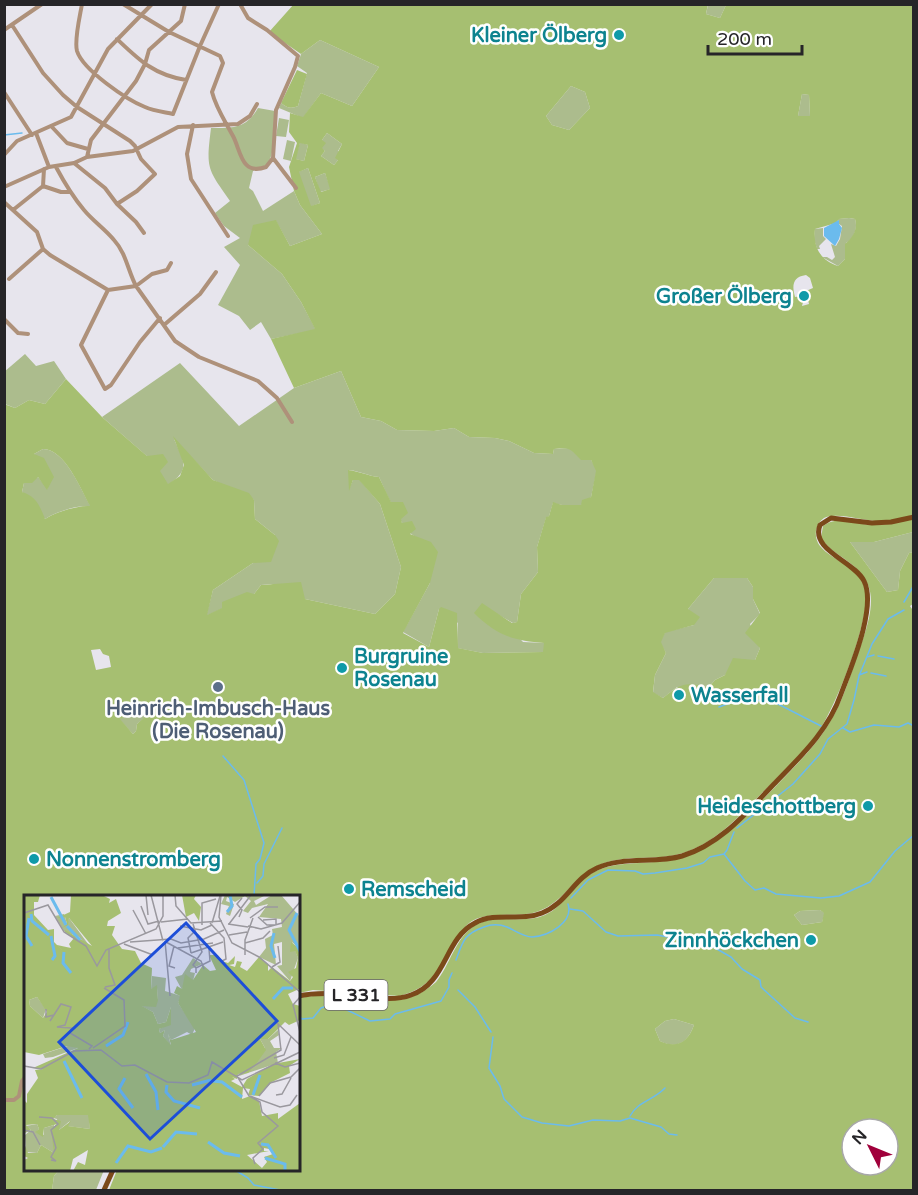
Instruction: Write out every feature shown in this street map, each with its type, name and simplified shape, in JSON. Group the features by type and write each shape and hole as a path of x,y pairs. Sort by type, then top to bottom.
{"main road":[{"name":"L 331","path":"300,996 329,993 392,998 413,995 436,979 458,938 475,923 492,917 522,917 540,914 556,906 581,878 597,868 615,863 672,858 691,853 717,839 765,794 822,732 841,694 864,627 869,601 865,583 852,567 823,546 818,538 820,525 831,518 872,523 914,517"},
{"path":"104,1191 113,1171"}],"street":[{"path":"4,30 42,4"},
{"path":"82,4 77,53 94,73 126,96 144,107 173,114 200,46 221,4 228,4"},
{"path":"123,4 169,32 218,54 222,58 223,63 212,92 242,159 248,166 255,169 264,168 272,162 276,110 296,67 298,56 267,30 248,18 240,4"},
{"path":"4,155 17,141 68,120 103,57 117,39 152,4"},
{"path":"87,158 91,140 126,96 145,64 149,50 181,21 185,4"},
{"path":"12,25 47,79 77,107 130,141 137,149 141,159 155,174 137,191 117,204"},
{"path":"117,39 145,64 162,75 186,80"},
{"path":"4,92 34,134 47,168 43,186 14,210"},
{"path":"4,187 47,168 137,149 175,128 193,125 238,124 250,116 257,104"},
{"path":"193,125 187,154 191,179 228,236"},
{"path":"52,127 67,142 88,149"},
{"path":"273,158 296,188"},
{"path":"74,163 105,188 144,233"},
{"path":"56,167 70,192 84,210 114,239 121,249 136,286 174,341 188,352 258,381 277,398 292,422"},
{"path":"43,186 61,192 70,192"},
{"path":"4,202 37,232 43,249 108,290 136,286 152,274 167,270 171,263"},
{"path":"9,279 43,249"},
{"path":"164,325 200,294 216,272"},
{"path":"108,290 81,342 84,352 105,389 111,385 140,342 160,318"},
{"path":"4,319 18,333 28,334"},
{"path":"4,1100 14,1100 19,1096 24,1078"}],"green space":[{"path":"294,4 708,4 706,14 720,18 726,5 913,5 913,515 882,521 829,516 824,518 817,527 816,535 820,546 852,569 862,581 866,603 863,621 850,665 823,725 800,755 741,815 706,842 679,854 618,860 599,865 590,870 555,902 539,911 488,916 472,921 463,930 434,976 427,983 410,992 399,996 313,990 300,993 300,895 24,895 24,1171 58,1171 54,1176 52,1190 5,1190 4,404 15,408 29,400 45,404 66,379 102,417 147,456 163,454 168,462 160,471 168,484 180,476 184,465 173,436 213,480 249,493 254,500 255,519 279,541 271,562 253,563 213,590 207,615 222,608 222,602 247,592 254,594 261,585 301,582 305,599 375,614 395,594 401,567 380,504 359,480 353,480 349,491 348,470 379,477 391,502 403,502 408,513 401,519 402,523 412,521 416,529 410,534 431,542 438,552 430,583 403,633 429,647 441,607 457,613 458,648 483,653 543,652 544,643 506,636 490,627 474,613 482,603 512,623 517,622 521,594 538,572 537,547 553,502 562,505 581,505 582,500 591,497 596,471 591,460 581,460 570,450 554,449 553,454 534,453 509,441 469,437 454,428 434,431 397,430 381,421 361,417 341,371 294,388 271,339 315,329 301,302 282,274 248,245 253,225 276,220 290,246 322,234 300,205 294,191 289,167 297,143 289,132 290,113 303,117 321,93 352,106 379,67 320,40 301,54 269,32","holes":["571,86 585,92 590,108 569,130 552,125 546,116","802,94 809,95 810,116 798,116","327,133 342,144 335,158 338,160 334,165 321,156 325,151 322,148 326,143 322,140","300,143 308,145 304,161 296,159","308,168 320,203 311,206 299,172","325,173 330,189 321,192 315,177","839,219 855,219 856,226 854,233 845,244 845,259 838,266 819,252 815,242 815,229 836,223","806,275 810,278 813,288 806,291 809,304 802,306 804,298 795,297 793,289 798,278","43,449 58,456 71,472 90,506 67,509 45,519 34,499 22,492 24,483 32,483 38,477 47,490 54,477 44,458 34,454","714,578 747,578 753,587 753,599 760,613 745,633 760,648 755,660 733,658 725,675 715,680 708,688 684,685 663,698 653,692 655,675 666,653 661,642 665,633 694,625 700,617 688,609","100,649 103,654 109,656 111,667 96,670 91,650","139,706 149,713 137,724 133,734 120,719 130,714 134,718 136,716 133,711"]},
{"path":"708,5 726,5 720,18 706,14"},
{"path":"320,40 379,67 352,106 321,93 303,118 279,108 281,103 289,108 298,106 307,73 297,66 301,54"},
{"path":"297,70 307,74 298,106 289,108 281,103"},
{"path":"571,86 585,92 590,108 569,130 552,125 546,116"},
{"path":"802,94 809,95 810,116 798,116"},
{"path":"258,108 275,111 273,148 266,165 253,171 249,188 253,191 263,211 294,191 300,205 322,234 290,246 276,221 248,245 282,274 316,330 271,339 261,322 250,330 239,316 218,305 240,265 224,247 240,238 224,226 215,213 230,201 213,174 209,160 211,128 226,128 244,124"},
{"path":"279,118 289,120 286,137 276,136"},
{"path":"327,133 342,144 338,151 340,152 338,160 334,165 321,156 325,151 322,149 322,140"},
{"path":"287,140 295,142 291,161 283,159"},
{"path":"300,142 308,145 304,161 295,159"},
{"path":"308,168 320,203 310,207 298,172"},
{"path":"325,173 331,189 320,192 315,177"},
{"path":"838,219 855,219 856,229 846,243 845,259 838,266 822,257 832,260 835,257 831,244 836,246 840,239 842,226"},
{"path":"823,228 823,236 826,239 819,246 820,249 817,249 814,239 815,229"},
{"path":"25,354 36,366 54,361 66,379 45,404 29,400 15,408 5,404 4,372"},
{"path":"180,363 239,426 294,388 341,371 361,417 381,421 397,430 434,431 454,428 469,437 509,441 534,453 553,454 554,449 569,448 591,460 597,470 591,497 581,505 553,503 549,516 546,518 537,547 538,572 521,594 517,622 513,623 497,614 523,642 544,643 544,652 483,653 457,648 458,623 439,609 429,647 403,632 430,583 416,537 400,519 379,477 349,470 349,489 353,480 359,479 380,504 401,567 395,594 375,614 305,599 271,584 261,585 254,594 206,616 213,590 253,563 275,535 255,519 254,500 213,480 174,439 183,459 183,469 168,485 148,457 102,417"},
{"path":"43,449 51,451 65,463 91,507 67,509 45,519 22,492 24,483 38,477 48,489 34,454"},
{"path":"913,519 913,532 874,542 850,542 887,592 898,590 900,571 909,553 913,552 913,604 910,606 914,612 913,1190 109,1190 117,1171 300,1171 300,998 320,995 400,1000 415,996 436,982 457,945 467,931 474,926 491,920 527,919 545,915 559,906 582,880 596,871 617,865 685,857 724,836 757,806 798,763 834,716 851,675 867,626 871,594 859,571 826,545 821,538 823,526 841,520 875,525","holes":["820,910 824,913 822,922 802,925 794,915 800,911","674,1019 694,1025 689,1036 677,1044 660,1041 655,1029 665,1021"]},
{"path":"913,532 913,552 909,553 900,571 898,590 887,592 850,542 874,542"},
{"path":"714,578 747,578 753,587 753,599 760,614 750,624 760,648 755,660 715,680 708,688 677,687 663,698 653,693 655,675 666,653 660,642 665,632 694,625 688,609"},
{"path":"139,705 150,713 137,724 133,734 119,719 130,714 134,718 133,711"},
{"path":"820,910 825,913 822,922 802,925 794,915 800,911"},
{"path":"674,1019 694,1025 689,1036 681,1043 666,1044 660,1041 655,1029 665,1021"},
{"path":"58,1171 104,1171 96,1190 52,1190 54,1176"}],"water":[{"path":"839,220 842,228 835,246 824,236 824,228"}],"waterway":[{"path":"4,135 22,133"},
{"path":"904,602 914,585"},
{"path":"737,828 793,784 820,754 828,739 847,724 859,676 872,644 888,619 904,610"},
{"path":"867,657 874,655"},
{"path":"878,656 894,659"},
{"path":"859,675 867,672"},
{"path":"871,673 886,676"},
{"path":"719,707 743,698 776,703 821,726"},
{"path":"843,728 850,732 874,725 899,727 908,723 914,726"},
{"path":"223,756 244,780 264,843 260,859 256,864 254,895"},
{"path":"257,883 263,876 264,864 282,828"},
{"path":"571,898 588,880 608,870 635,871 643,874 687,868 703,863 710,857 724,854 734,832"},
{"path":"724,854 755,890 764,888 776,894 821,898 839,896 870,882 895,851 914,835"},
{"path":"456,960 465,939 472,932 490,925 498,925 526,936 546,934 564,922 569,911 568,904"},
{"path":"570,909 583,911 606,932 618,936 657,935 708,944 731,957 742,969 760,980 761,987 795,1018 808,1022"},
{"path":"300,1017 302,1019 313,1018 321,1008 338,1002 347,1010 370,1021 390,1019 395,1014 441,1001 449,987 452,973"},
{"path":"458,990 475,1007 491,1032"},
{"path":"493,1037 489,1068 500,1086 504,1099 522,1117 542,1123 569,1126 593,1120 620,1121 630,1118 661,1127 669,1134 677,1135"},
{"path":"630,1116 637,1107 665,1088"},
{"path":"237,1171 254,1185 280,1190"}],"place":[{"name":"Kleiner Ölberg","path":"619,35"},
{"name":"Großer Ölberg","path":"804,296"},
{"name":"Burgruine Rosenau","path":"342,668"},
{"name":"Heinrich-Imbusch-Haus (Die Rosenau)","path":"218,687"},
{"name":"Wasserfall","path":"679,695"},
{"name":"Heideschottberg","path":"868,806"},
{"name":"Nonnenstromberg","path":"34,859"},
{"name":"Remscheid","path":"349,889"},
{"name":"Zinnhöckchen","path":"811,940"}]}
